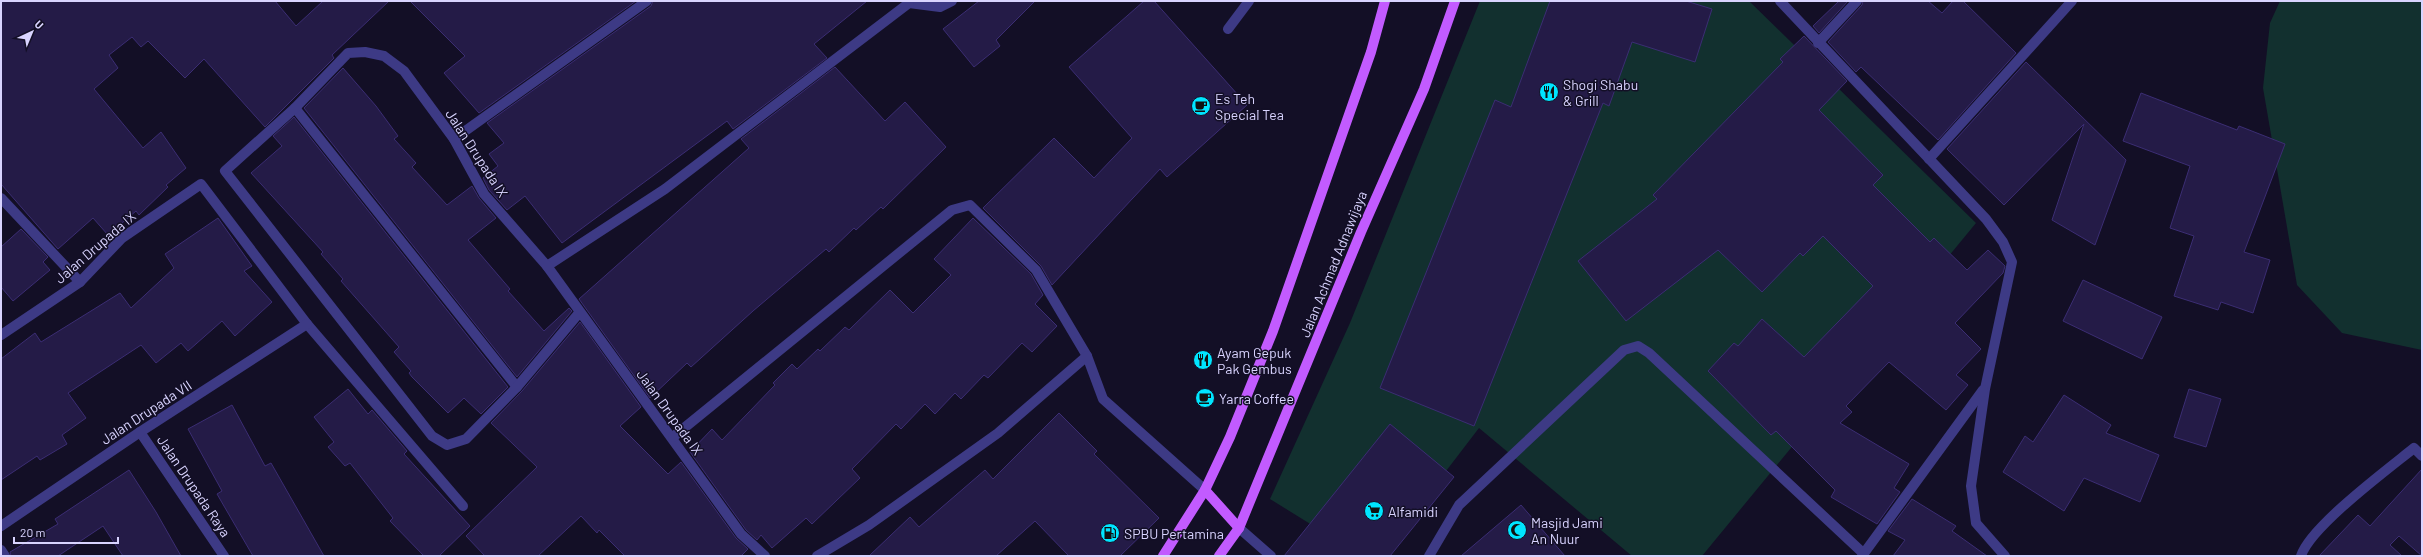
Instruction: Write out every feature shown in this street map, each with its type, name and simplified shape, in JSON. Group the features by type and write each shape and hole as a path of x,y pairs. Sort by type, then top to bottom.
{"main road":[{"path":"1163,556 1205,490 1230,437 1273,331 1371,52 1385,1"},
{"name":"Jalan Achmad Adnawijaya","path":"1219,556 1239,528 1361,232 1424,89 1456,1"},
{"path":"1205,490 1239,528"}],"street":[{"path":"454,139 647,1"},
{"path":"546,266 664,189 908,2 940,8 952,1"},
{"path":"1228,29 1249,1"},
{"path":"1780,1 1818,43 1986,219 2004,242 2012,262 1984,389 1971,486 1976,523 2005,556"},
{"path":"1818,43 1857,1"},
{"path":"1928,159 2072,1"},
{"name":"Jalan Drupada IX","path":"517,388 466,439 447,445 432,436 225,170 294,108 348,54 365,52 384,56 404,71 454,139 484,194 546,266 579,313 672,437 741,534 765,556"},
{"path":"294,108 517,388 579,313"},
{"name":"Jalan Drupada IX","path":"1,335 80,282 122,238 201,184 307,324 464,506"},
{"path":"1,198 80,282"},
{"path":"672,437 952,210 970,205 1036,270 1087,356 1103,399 1205,490"},
{"name":"Jalan Drupada VII","path":"1,526 140,432 307,324"},
{"path":"1429,556 1459,505 1624,350 1638,346 1649,353 1863,555 1984,389"},
{"path":"817,556 869,525 998,433 1087,356"},
{"name":"Jalan Drupada Raya","path":"140,432 224,556"},
{"path":"2301,556 2310,540 2352,499 2414,448 2422,456"},
{"path":"1239,528 1271,556"},
{"path":"1,550 5,556"}],"green space":[{"path":"1480,1 1749,1 1976,223 1702,556 1632,556 1479,428 1381,556 1362,556 1270,499 1350,323"},
{"path":"2280,1 2422,1 2422,350 2342,333 2297,285 2263,88 2270,23"}],"building":[{"path":"1,1 275,1 296,26 323,1 389,1 332,55 334,58 265,127 204,59 185,78 148,41 141,47 132,37 109,55 118,68 94,89 143,148 161,132 186,168 166,185 168,187 139,215 136,211 108,235 93,218 58,249 1,184"},
{"path":"410,1 636,1 479,113 444,73 465,56"},
{"path":"653,1 867,1 814,44 827,58 733,129 727,121 562,243 525,196 507,210 489,190 483,178 498,166 489,154 504,143 487,123 651,6"},
{"path":"979,1 1035,1 996,40 1000,46 974,67 943,29"},
{"path":"1144,1 1154,1 1247,105 1167,177 1160,169 1052,285 1041,266 983,208 1054,138 1094,178 1132,138 1069,67"},
{"path":"1550,1 1686,1 1712,9 1695,62 1632,42 1609,106 1603,103 1474,426 1380,388 1495,100 1511,107"},
{"path":"1839,1 1848,1 1819,33 1813,26"},
{"path":"1863,1 1928,1 1942,13 1953,1 1963,1 2016,53 1938,140 1861,67 1856,72 1828,42 1862,5"},
{"path":"1804,36 1847,81 1819,110 1883,175 1873,185 1930,242 1934,238 1967,270 1988,250 2005,266 2003,273 1955,323 1981,349 1956,375 1968,385 1946,410 1889,362 1846,406 1852,412 1840,423 1909,464 1894,488 1900,492 1877,524 1831,497 1835,490 1776,431 1771,435 1708,371 1734,343 1738,346 1762,319 1804,357 1873,286 1823,236 1803,256 1800,253 1762,292 1718,250 1626,321 1578,261 1657,199 1653,195 1783,62 1780,59"},
{"path":"2026,62 2126,160 2095,245 2052,220 2084,124 2004,205 1947,149"},
{"path":"835,67 885,121 905,102 946,147 883,209 881,207 856,230 854,228 829,252 826,249 753,311 691,367 687,363 650,398 579,299 749,148 741,139"},
{"path":"343,68 376,106 398,136 394,139 416,163 412,167 447,205 472,186 479,198 496,218 468,240 510,289 508,291 544,331 569,308 572,311 517,377 304,108"},
{"path":"2141,93 2237,130 2239,126 2285,144 2244,252 2270,260 2253,313 2221,302 2218,310 2174,296 2194,236 2170,228 2190,166 2123,141"},
{"path":"294,117 508,387 481,414 464,398 448,413 412,377 409,373 411,371 394,352 399,347 341,281 343,279 321,254 323,252 251,173 282,146 273,136"},
{"path":"218,218 252,266 244,271 272,302 235,336 222,321 188,351 181,343 156,363 141,345 68,393 86,418 62,435 67,444 40,460 37,456 1,480 1,359 35,333 41,342 120,293 131,308 174,268 165,254"},
{"path":"973,218 1031,274 1043,295 1035,304 1057,326 1032,352 1022,343 988,378 984,375 961,399 955,393 935,414 925,404 901,429 896,424 852,469 860,478 812,524 806,518 772,548 761,535 757,540 746,530 690,452 712,429 722,440 775,385 773,383 792,364 797,369 818,349 820,351 845,327 849,330 890,290 913,313 951,275 934,259"},
{"path":"21,229 48,257 43,262 50,270 13,301 1,287 1,247"},
{"path":"2083,280 2162,317 2142,359 2063,321"},
{"path":"580,322 641,407 620,426 668,474 681,462 736,538 748,549 741,556 625,556 599,530 597,533 581,516 538,556 485,556 466,536 537,467 491,423 522,391"},
{"path":"348,389 368,414 372,410 407,451 404,454 470,526 439,556 424,556 390,521 393,518 350,463 345,466 328,447 334,442 314,417"},
{"path":"2189,389 2221,399 2206,447 2174,437"},
{"path":"2064,395 2111,425 2106,433 2159,455 2140,502 2084,478 2064,511 2003,472 2025,436 2033,442"},
{"path":"232,405 265,466 271,463 324,556 253,556 217,494 222,491 188,429"},
{"path":"1059,413 1097,451 1094,454 1159,518 1120,556 1069,556 1035,521 996,556 869,556 910,517 919,527 985,470 993,479"},
{"name":"Alfamidi","path":"1390,424 1454,477 1390,556 1284,556"},
{"path":"2422,469 2422,556 2399,536 2390,545 2402,556 2319,556 2358,515 2370,526"},
{"path":"129,470 156,512 181,556 123,556 103,526 58,556 11,556 10,552 58,524 55,519"},
{"path":"1912,499 1956,526 1952,531 1987,556 1893,556 1905,540 1888,531"},
{"name":"Masjid Jami An Nuur","path":"1521,505 1565,556 1461,556"}],"place":[{"name":"Shogi Shabu & Grill","path":"1549,92"},
{"name":"Es Teh Special Tea","path":"1201,106"},
{"name":"Ayam Gepuk Pak Gembus","path":"1203,360"},
{"name":"Yarra Coffee","path":"1205,398"},
{"name":"Alfamidi","path":"1374,511"},
{"name":"Masjid Jami An Nuur","path":"1517,530"},
{"name":"SPBU Pertamina","path":"1110,533"}]}
